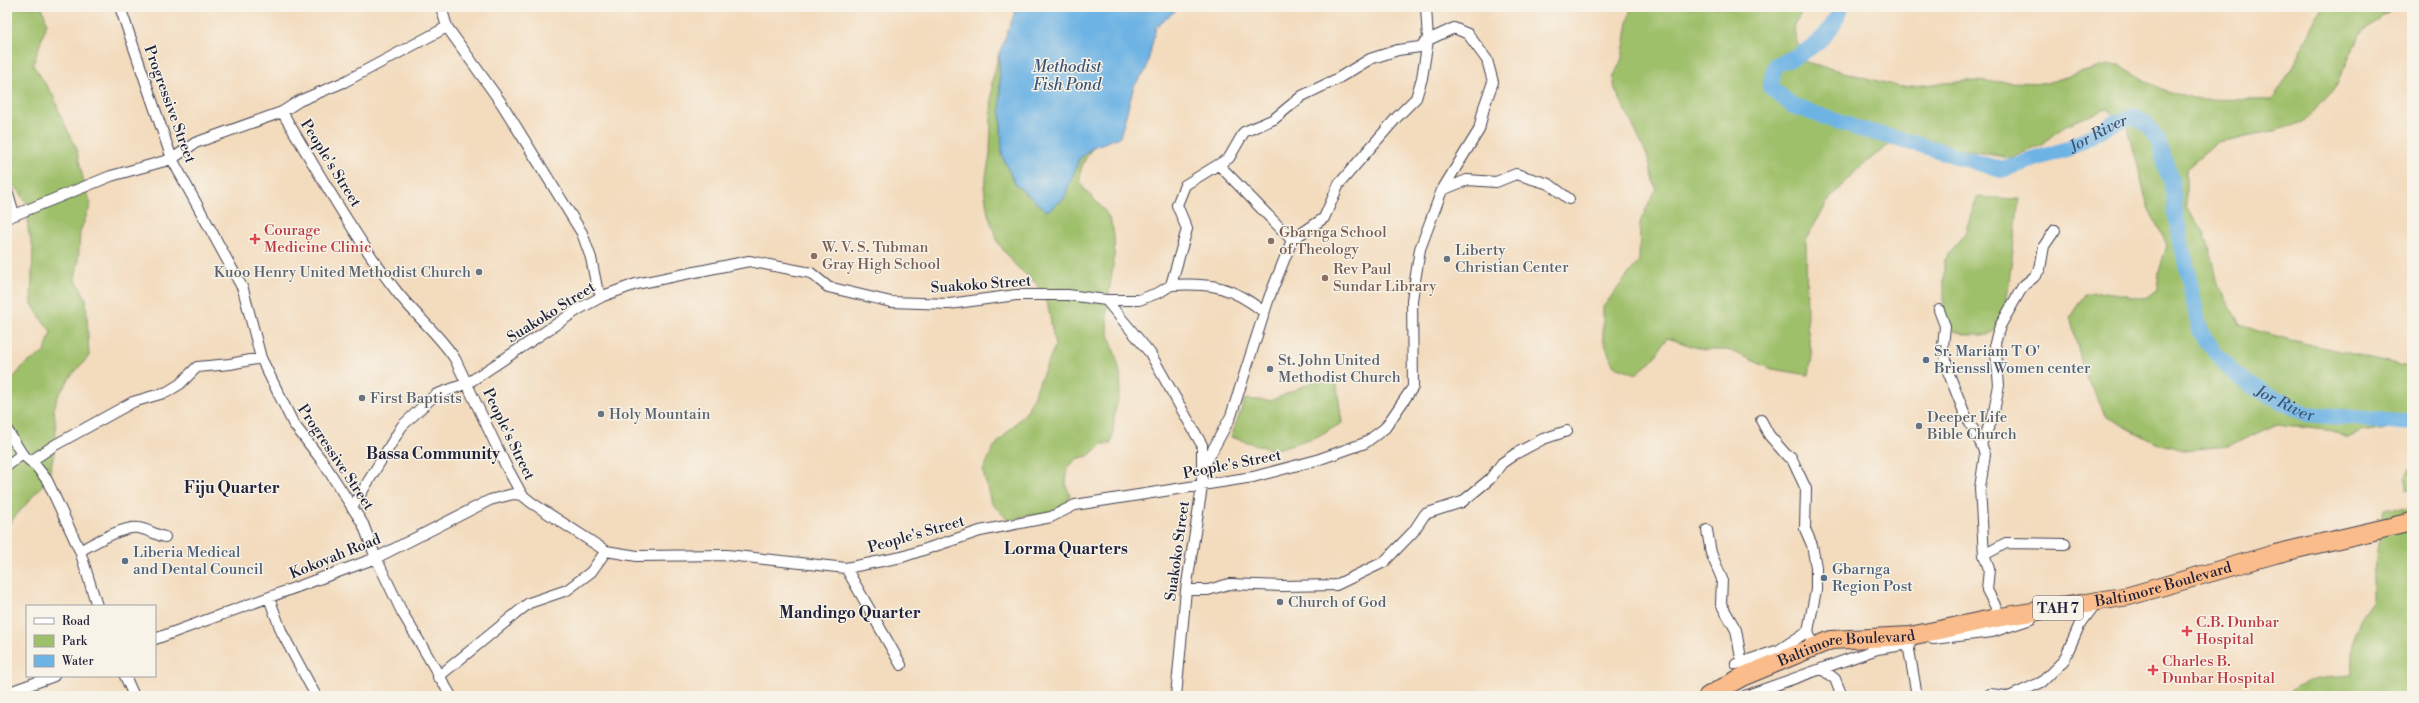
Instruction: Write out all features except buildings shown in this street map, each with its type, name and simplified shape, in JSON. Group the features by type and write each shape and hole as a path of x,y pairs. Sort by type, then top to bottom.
{"highway":[{"name":"Baltimore Boulevard","path":"1711,696 1742,676 1811,639 1831,640 1910,636 2001,617 2129,596 2274,554 2412,522"}],"street":[{"name":"Progressive Street","path":"120,7 172,159 243,289 261,358 293,423 323,462 363,524 376,558 438,677 451,696"},
{"path":"441,7 447,27 502,104 582,233 591,258 597,288 603,296"},
{"path":"1204,466 1231,416 1264,312 1292,240 1324,218 1339,184 1398,116 1416,98 1422,78 1428,40 1426,7"},
{"path":"7,190 10,216 111,176 172,159 195,144 282,112 299,101 344,82 447,27"},
{"name":"People's Street","path":"282,112 364,244 397,292 448,347 468,383 505,464 522,495 532,503 606,550 637,556 726,554 846,568 902,557 980,531 1051,517 1075,505 1253,477 1317,460 1366,444 1385,428 1413,387 1412,300 1420,249 1442,190 1479,130 1484,108 1493,82 1487,60 1468,34 1454,28 1428,40 1420,47 1398,50 1370,59 1337,79 1302,96 1274,119 1244,132 1229,158 1185,185 1177,205 1187,229 1171,285"},
{"path":"1218,165 1292,240"},
{"path":"1442,190 1467,180 1496,182 1516,174 1549,184 1569,199"},
{"path":"1981,444 1993,417 1999,385 1995,343 2000,326 2023,286 2034,277 2040,268 2044,246 2055,230"},
{"name":"Suakoko Street","path":"352,508 402,426 435,395 468,383 579,308 603,296 636,284 749,261 811,273 828,287 891,302 949,304 1016,295 1068,295 1106,300 1150,352 1176,395 1202,445 1204,466 1202,486 1186,590 1176,696"},
{"path":"1106,300 1139,300 1160,292 1171,285 1202,283 1218,286 1254,304 1264,312"},
{"path":"1939,310 1945,326 1944,346 1949,374 1964,412 1985,454 1980,488 1984,555 1989,569 1987,590 2001,617"},
{"path":"31,462 55,445 132,402 167,392 180,384 197,367 230,364 261,358"},
{"path":"1707,530 1712,553 1722,579 1721,604 1736,630 1739,664 1811,639 1816,590 1816,567 1812,545 1805,529 1806,489 1791,457 1788,456 1769,435 1761,420"},
{"path":"7,430 22,454 47,480 80,552 97,605"},
{"path":"1186,590 1208,590 1229,584 1282,586 1336,585 1384,562 1413,532 1425,514 1462,502 1490,479 1502,463 1515,454 1542,439 1567,431"},
{"path":"7,466 22,454"},
{"name":"Kokoyah Road","path":"156,639 376,558 490,500 513,494 522,495"},
{"path":"80,552 94,543 133,528 141,528 165,538"},
{"path":"1984,555 2006,543 2065,544"},
{"path":"438,677 529,603 567,590 591,572 606,550"},
{"path":"846,568 901,665"},
{"path":"1745,696 1877,649 1992,632 2067,609 2093,607 2129,596"},
{"path":"269,598 282,633 316,696"},
{"path":"2010,696 2042,682 2064,660 2079,626 2093,607"},
{"path":"1908,644 1917,696"},
{"path":"1822,669 1835,678 1842,696"},
{"path":"7,693 51,677"},
{"path":"125,677 134,696"},
{"path":"1987,695 2006,696"}],"green space":[{"path":"7,7 42,7 47,23 33,65 53,95 61,117 76,147 86,192 91,204 80,232 78,264 75,278 86,298 89,356 71,376 57,398 54,409 56,428 54,453 48,479 7,526 7,386 24,365 45,352 51,331 31,302 33,248 28,230 28,205 20,192 7,178"},
{"path":"1634,7 1805,7 1793,26 1802,61 1901,87 1967,81 2046,83 2107,65 2119,65 2158,88 2193,99 2272,100 2293,66 2322,7 2394,7 2361,33 2334,90 2303,122 2272,132 2218,142 2186,169 2186,207 2204,232 2212,256 2218,284 2240,325 2282,338 2412,368 2412,424 2361,432 2348,438 2332,431 2277,424 2229,446 2184,450 2156,443 2107,417 2085,376 2070,317 2085,294 2106,292 2145,298 2157,290 2159,272 2167,245 2148,207 2127,123 2106,109 2066,125 2042,145 2010,158 1898,138 1861,166 1831,197 1806,239 1807,326 1812,356 1809,375 1772,369 1728,350 1704,350 1667,338 1653,360 1636,374 1613,365 1603,339 1603,307 1639,261 1640,222 1656,189 1647,155 1615,89 1613,78 1622,58 1630,11"},
{"path":"999,54 1002,156 1015,184 1047,211 1073,174 1079,159 1093,147 1080,174 1081,183 1086,191 1107,214 1112,226 1114,237 1114,260 1108,297 1107,320 1120,373 1120,388 1115,411 1111,444 1102,444 1088,456 1076,459 1067,469 1066,485 1070,495 1060,511 1051,514 1027,516 1009,521 991,503 983,471 993,448 1027,411 1055,346 1048,306 1037,284 1016,266 998,243 988,214 984,187 990,155 992,81"},
{"path":"1977,197 2019,199 2006,307 2000,326 1988,335 1968,335 1951,330 1944,319 1944,261 1965,233"},
{"path":"1335,372 1342,423 1316,437 1273,450 1231,437 1245,399 1270,401"},
{"path":"2412,467 2412,489 2406,491 2405,477"},
{"path":"2384,508 2412,509 2412,696 2287,696 2293,689 2308,681 2352,676 2354,635 2362,616 2373,601 2373,576"}],"water":[{"name":"Methodist Fish Pond","path":"1017,7 1180,7 1156,27 1146,70 1134,86 1120,137 1093,147 1079,159 1064,199 1047,211 1015,184 1002,156 999,54"}],"waterway":[{"name":"Jor River","path":"1841,7 1831,28 1823,37 1806,51 1775,65 1770,87 1793,106 1856,128 1928,147 2001,170 2067,149 2114,123 2134,116 2147,124 2158,141 2172,184 2175,212 2200,331 2229,369 2251,386 2307,414 2412,423"}],"place":[{"name":"Courage Medicine Clinic","path":"255,239"},
{"name":"Gbarnga School of Theology","path":"1271,241"},
{"name":"W. V. S. Tubman Gray High School","path":"814,256"},
{"name":"Liberty Christian Center","path":"1447,259"},
{"name":"Kuoo Henry United Methodist Church","path":"479,272"},
{"name":"Rev Paul Sundar Library","path":"1325,278"},
{"name":"Sr. Mariam T O' Brienssl Women center","path":"1926,360"},
{"name":"St. John United Methodist Church","path":"1270,369"},
{"name":"First Baptists","path":"362,398"},
{"name":"Holy Mountain","path":"601,414"},
{"name":"Deeper Life Bible Church","path":"1919,426"},
{"name":"Liberia Medical and Dental Council","path":"125,561"},
{"name":"Gbarnga Region Post","path":"1824,578"},
{"name":"Church of God","path":"1280,602"},
{"name":"C.B. Dunbar Hospital","path":"2187,631"},
{"name":"Charles B. Dunbar Hospital","path":"2153,670"}],"district":[{"name":"Bassa Community","path":"433,453"},
{"name":"Fiju Quarter","path":"232,487"},
{"name":"Lorma Quarters","path":"1066,548"},
{"name":"Mandingo Quarter","path":"850,612"}]}
